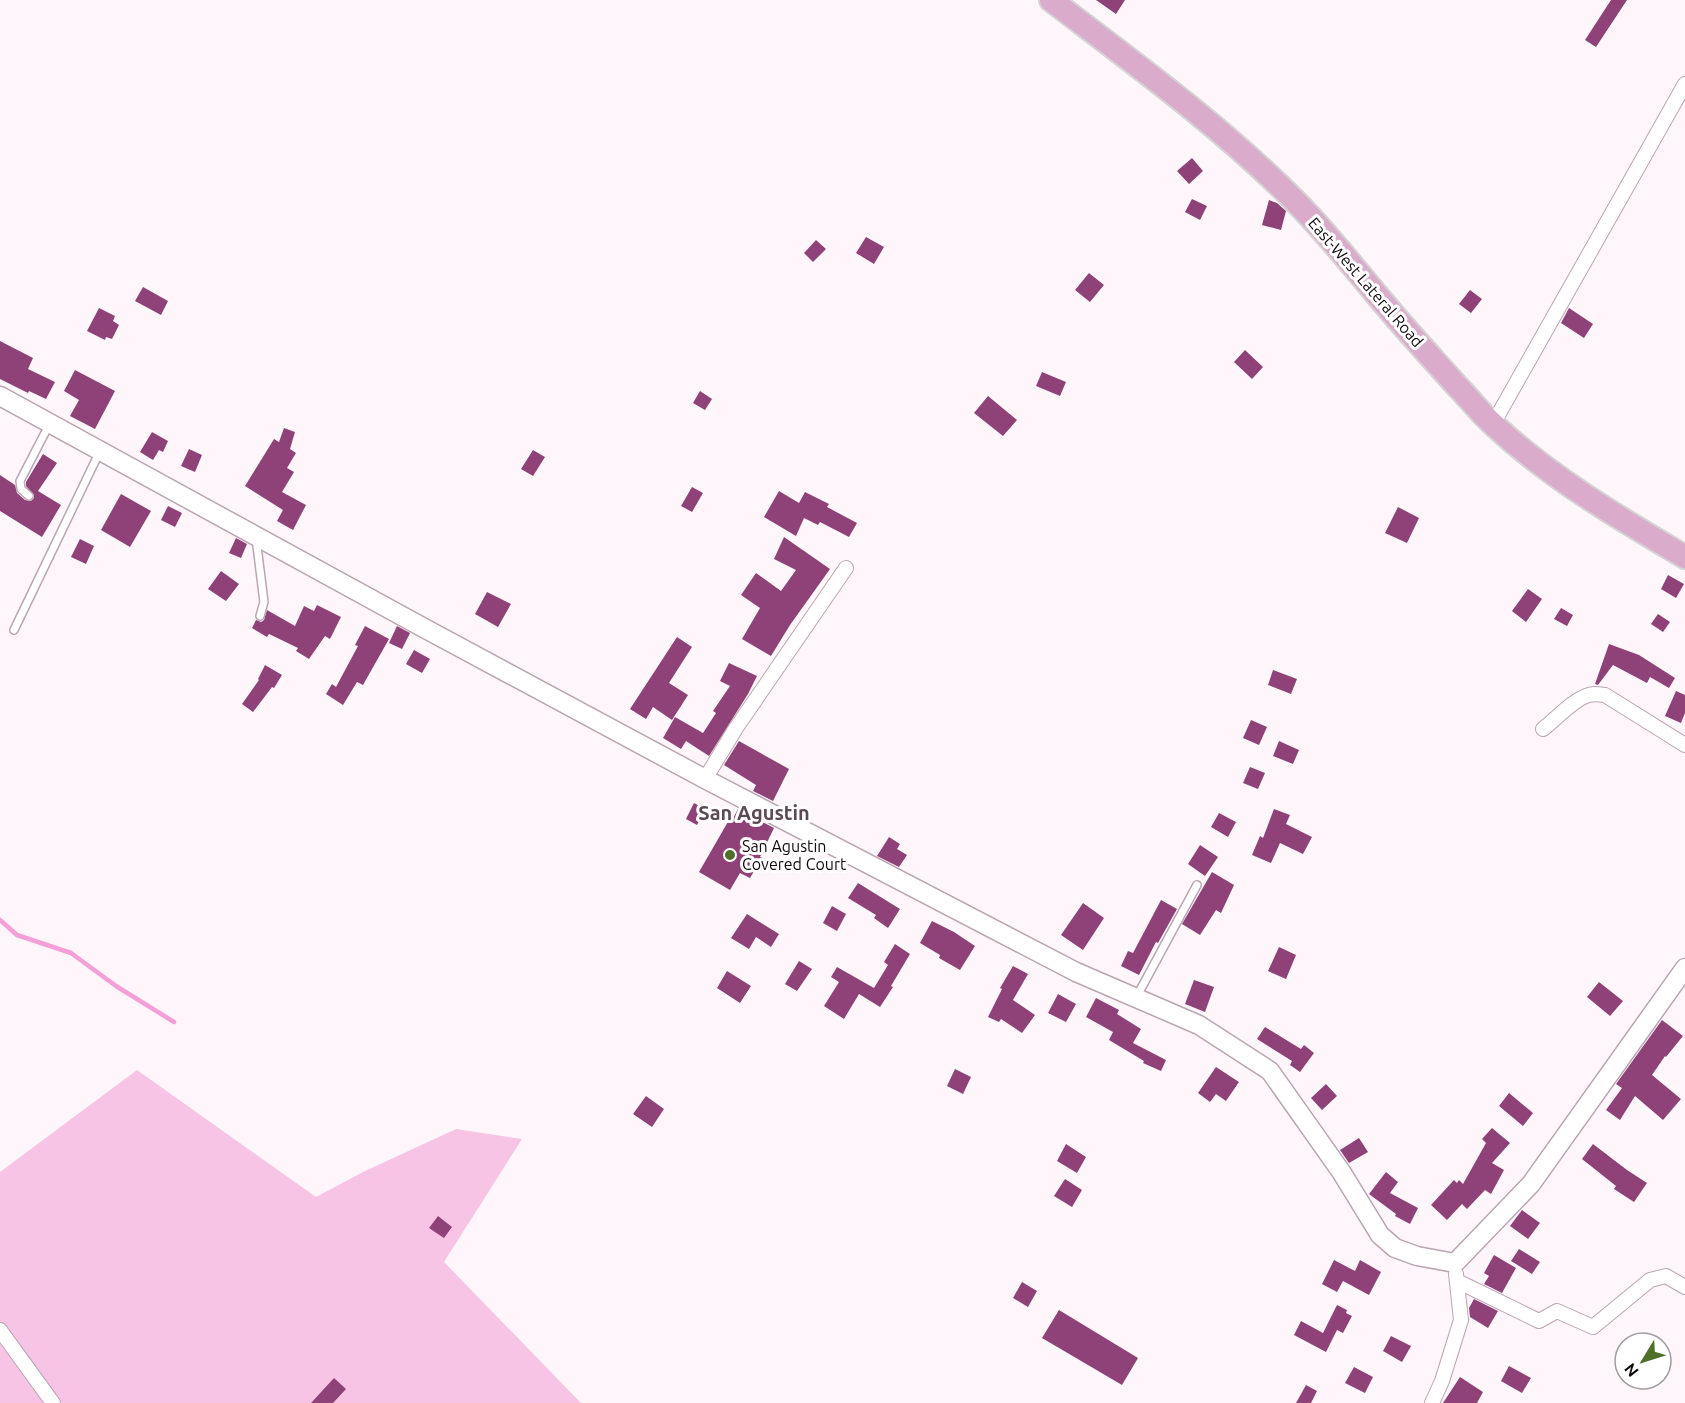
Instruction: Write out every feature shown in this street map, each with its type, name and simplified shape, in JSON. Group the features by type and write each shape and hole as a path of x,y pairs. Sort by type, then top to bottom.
{"main road":[{"name":"East-West Lateral Road","path":"1051,0 1199,114 1297,202 1383,303 1493,424 1553,474 1685,556"}],"street":[{"path":"1493,424 1685,84"},
{"path":"0,396 705,779 1076,972 1198,1025 1270,1071 1342,1173 1380,1235 1395,1248 1456,1272 1539,1321 1557,1311 1593,1327 1650,1280 1666,1276 1685,1287"},
{"path":"705,779 736,728 846,568"},
{"path":"1543,729 1586,696 1605,695 1685,745"},
{"path":"1432,1403 1442,1382 1461,1320 1456,1272 1531,1184 1685,968"},
{"path":"0,1330 53,1403"}],"lane":[{"path":"29,496 21,489 20,481 50,422"},
{"path":"14,630 101,450"},
{"path":"256,535 264,602 260,616"},
{"path":"1136,998 1197,885"}],"shaded area":[{"path":"137,1070 316,1197 363,1172 456,1129 522,1139 444,1262 581,1403 0,1403 0,1172"}],"building":[{"path":"1096,0 1125,0 1116,14"},
{"path":"1611,0 1627,0 1596,47 1585,40"},
{"path":"1192,158 1203,171 1189,184 1177,171"},
{"path":"1192,199 1207,206 1200,220 1185,212"},
{"path":"1269,200 1277,203 1286,211 1281,230 1262,225"},
{"path":"866,237 884,247 874,264 856,253"},
{"path":"816,240 826,249 813,262 804,253"},
{"path":"1089,273 1104,285 1090,302 1075,290"},
{"path":"143,287 168,301 161,315 135,301"},
{"path":"1470,290 1482,299 1471,313 1459,304"},
{"path":"99,308 115,316 113,321 119,325 112,339 106,337 105,340 87,331"},
{"path":"1569,308 1593,324 1584,338 1561,323"},
{"path":"0,341 33,358 28,369 55,382 46,399 0,379"},
{"path":"1245,350 1263,367 1252,379 1234,362"},
{"path":"75,370 115,391 95,429 70,416 79,400 64,391"},
{"path":"1042,372 1066,382 1060,396 1036,386"},
{"path":"700,391 712,399 705,410 693,403"},
{"path":"988,396 1017,420 1003,436 974,413"},
{"path":"284,428 295,432 290,449 296,453 287,468 294,472 282,492 306,505 293,530 277,521 283,510 245,486 274,439 279,442"},
{"path":"152,432 168,441 163,452 159,450 153,460 140,452"},
{"path":"189,449 202,455 195,472 181,466"},
{"path":"533,450 545,457 533,476 521,469"},
{"path":"43,454 57,463 38,491 61,505 42,537 0,511 0,475 15,485 17,493 25,500 31,501 34,495 26,486 26,482"},
{"path":"692,487 703,493 692,512 681,506"},
{"path":"779,491 799,503 805,492 829,504 827,507 857,523 849,537 820,522 818,525 804,518 796,536 764,517"},
{"path":"121,494 151,511 130,547 101,530"},
{"path":"168,506 182,513 175,527 161,520"},
{"path":"1398,507 1419,518 1407,543 1385,533"},
{"path":"784,537 830,569 771,656 742,639 760,608 741,595 756,573 781,591 796,570 774,559"},
{"path":"236,538 247,544 241,558 229,553"},
{"path":"80,539 94,546 86,564 71,557"},
{"path":"221,571 239,584 226,601 208,589"},
{"path":"1668,575 1684,584 1676,598 1661,589"},
{"path":"1528,589 1542,599 1526,622 1512,611"},
{"path":"487,592 511,604 498,627 475,614"},
{"path":"317,605 341,617 330,639 325,636 309,659 296,651 298,648 269,634 267,637 252,628 256,620 261,622 264,620 267,610 295,626 304,606 314,611"},
{"path":"1561,608 1573,615 1567,626 1554,619"},
{"path":"1658,614 1670,622 1663,632 1651,624"},
{"path":"365,626 389,639 363,685 357,682 343,705 326,694 332,684 336,687 358,646 355,645"},
{"path":"397,626 410,633 402,649 389,643"},
{"path":"677,637 692,647 669,683 688,695 672,720 653,707 646,719 630,709"},
{"path":"1609,644 1639,655 1675,678 1669,688 1650,677 1647,683 1613,665 1598,685 1595,684"},
{"path":"414,650 430,659 422,673 406,664"},
{"path":"729,663 757,676 709,756 686,741 681,749 663,738 675,717 703,733 716,713 713,711 730,686 720,681"},
{"path":"265,665 282,675 253,712 242,704 259,680"},
{"path":"1273,670 1297,679 1291,694 1268,685"},
{"path":"1676,691 1685,695 1685,713 1681,723 1665,716"},
{"path":"1251,720 1267,727 1259,745 1243,738"},
{"path":"739,741 789,769 773,801 753,791 756,785 724,765"},
{"path":"1279,741 1299,750 1293,764 1273,756"},
{"path":"1250,767 1265,773 1258,789 1243,783"},
{"path":"694,803 705,809 697,825 686,819"},
{"name":"San Agustin Covered Court","path":"738,809 774,828 760,857 762,858 750,878 740,873 730,890 699,872 729,820 731,822"},
{"path":"1274,809 1290,815 1286,824 1312,837 1303,854 1280,843 1271,863 1252,855 1260,836 1263,838"},
{"path":"1219,813 1236,822 1228,837 1211,827"},
{"path":"889,837 900,844 897,849 907,855 899,867 877,856"},
{"path":"1200,845 1218,857 1205,876 1188,864"},
{"path":"1212,872 1234,885 1221,913 1216,910 1200,935 1182,924"},
{"path":"858,883 900,909 888,928 874,918 876,915 848,898"},
{"path":"1161,900 1177,909 1139,975 1121,966 1128,951 1133,953"},
{"path":"1083,903 1104,918 1083,950 1061,935"},
{"path":"832,906 846,914 837,931 823,923"},
{"path":"747,914 779,934 771,947 756,937 749,949 731,938"},
{"path":"932,921 975,946 960,970 939,958 940,955 920,943"},
{"path":"895,944 910,954 880,1007 859,994 844,1019 824,1006 839,982 831,977 837,967 874,988 888,965 884,962"},
{"path":"1279,947 1296,955 1286,979 1268,971"},
{"path":"799,961 812,969 797,991 785,984"},
{"path":"1013,966 1028,974 1013,1000 1035,1015 1022,1033 1001,1019 999,1022 988,1017 1002,989 1000,988"},
{"path":"727,971 751,986 740,1003 717,988"},
{"path":"1194,980 1214,987 1205,1012 1185,1004"},
{"path":"1599,982 1623,1001 1610,1016 1587,997"},
{"path":"1058,994 1076,1004 1066,1022 1048,1013"},
{"path":"1096,998 1119,1010 1117,1014 1141,1029 1133,1043 1166,1060 1161,1071 1143,1063 1144,1061 1109,1040 1113,1032 1086,1017"},
{"path":"1662,1020 1683,1036 1652,1075 1681,1099 1663,1120 1635,1096 1620,1120 1606,1110 1622,1088 1616,1084"},
{"path":"1265,1027 1301,1049 1304,1045 1314,1053 1300,1072 1290,1065 1292,1061 1257,1039"},
{"path":"1216,1067 1239,1082 1226,1101 1216,1094 1210,1102 1198,1093"},
{"path":"955,1069 971,1077 963,1094 947,1086"},
{"path":"1326,1084 1337,1096 1322,1110 1311,1098"},
{"path":"1509,1093 1533,1113 1523,1126 1499,1106"},
{"path":"646,1096 664,1109 652,1127 633,1114"},
{"path":"1492,1128 1510,1143 1492,1163 1504,1170 1491,1194 1485,1190 1467,1209 1462,1204 1447,1220 1431,1205 1454,1180 1457,1183 1459,1180 1463,1184 1486,1143 1482,1139"},
{"path":"1359,1138 1368,1152 1349,1163 1340,1150"},
{"path":"1066,1144 1086,1157 1077,1173 1057,1161"},
{"path":"1593,1144 1647,1183 1634,1202 1614,1189 1616,1186 1582,1159"},
{"path":"1386,1172 1398,1182 1390,1193 1418,1208 1410,1224 1395,1216 1396,1214 1369,1194"},
{"path":"1065,1179 1082,1190 1072,1207 1054,1196"},
{"path":"1522,1210 1540,1223 1528,1239 1510,1226"},
{"path":"438,1216 452,1227 444,1238 429,1228"},
{"path":"1519,1249 1540,1262 1532,1274 1511,1261"},
{"path":"1494,1255 1516,1268 1502,1293 1484,1284 1489,1276 1484,1273"},
{"path":"1334,1260 1355,1271 1360,1260 1381,1272 1369,1295 1343,1281 1337,1292 1322,1284"},
{"path":"1022,1282 1037,1291 1028,1307 1013,1298"},
{"path":"1474,1299 1498,1311 1488,1328 1470,1317 1469,1308"},
{"path":"1337,1305 1347,1310 1346,1313 1352,1316 1343,1333 1337,1330 1326,1352 1294,1335 1301,1321 1323,1333"},
{"path":"1059,1310 1138,1358 1122,1385 1042,1338"},
{"path":"1391,1336 1411,1346 1402,1362 1383,1351"},
{"path":"1509,1366 1531,1378 1522,1393 1501,1381"},
{"path":"1354,1367 1373,1377 1365,1393 1345,1383"},
{"path":"1460,1377 1483,1392 1477,1403 1443,1403"},
{"path":"334,1378 346,1389 333,1403 311,1403"},
{"path":"1306,1385 1317,1391 1311,1403 1296,1403"}],"waterway":[{"path":"0,920 17,935 71,953 116,986 174,1022"}],"place":[{"name":"San Agustin Covered Court","path":"730,855"}],"district":[{"name":"San Agustin","path":"754,813"}]}
